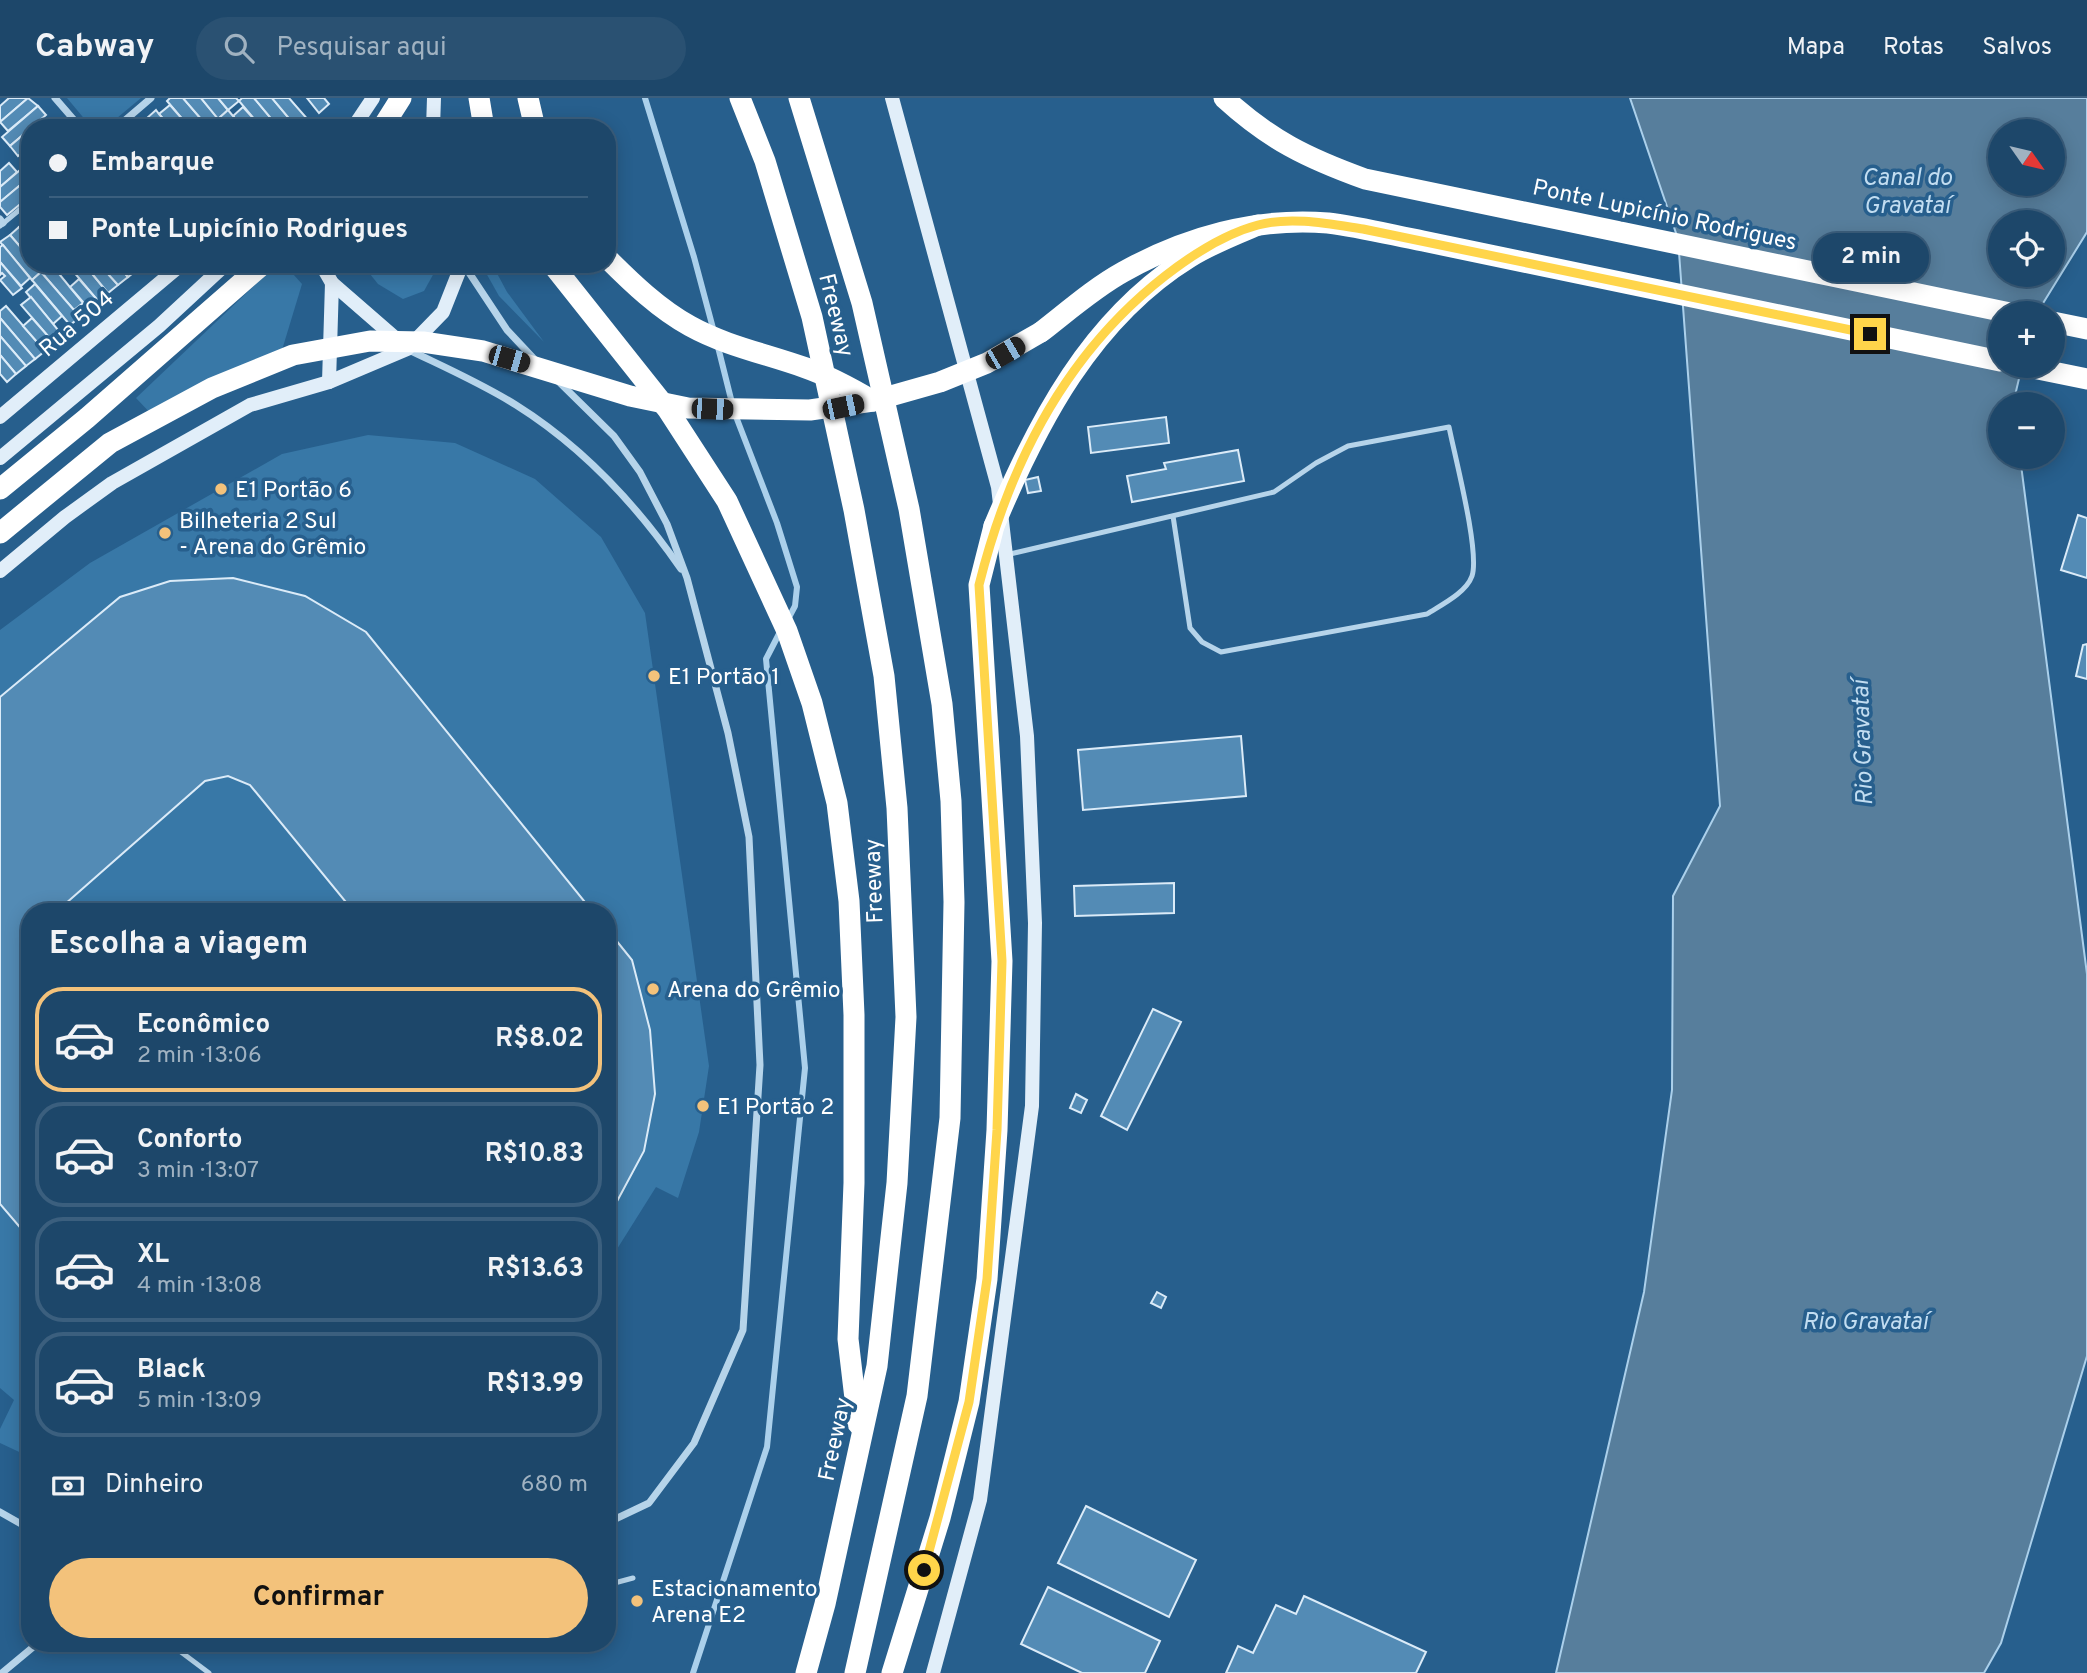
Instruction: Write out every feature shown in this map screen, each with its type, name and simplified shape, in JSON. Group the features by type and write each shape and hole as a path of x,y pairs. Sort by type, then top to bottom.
{"highway":[{"path":"388,119 401,98"},
{"path":"479,98 482,119"},
{"path":"528,98 533,119"},
{"name":"Freeway","path":"740,98 765,161 815,330 855,510 884,676 897,808 906,1017 898,1169 877,1366 825,1604 806,1673"},
{"name":"Freeway","path":"799,98 862,303 909,509 942,704 954,877 950,1118 933,1272 917,1396 855,1673"},
{"name":"Ponte Lupicínio Rodrigues","path":"1224,98 1277,141 1311,159 1365,179 1988,308"},
{"path":"0,533 110,443 212,388 293,355 370,341 423,342 483,351 630,396 688,408 810,410 873,401 940,382 987,363 1041,332 1122,272 1179,245 1213,233 1285,222 1329,223 1423,241 1988,359"},
{"path":"892,1673 940,1518 969,1402 987,1279 997,1130 1002,961 979,585 994,526 1023,455 1085,352 1129,304 1188,258 1258,225"},
{"path":"616,267 649,298 690,326 749,351 807,368 846,385 873,401"},
{"path":"0,489 87,418 253,273"},
{"path":"559,273 668,410 727,501 787,631 812,703 837,803 849,901 854,1015 854,1183 848,1339 860,1443"},
{"path":"2065,324 2087,329"},
{"path":"2065,375 2087,379"}],"street":[{"path":"55,98 73,119"},
{"path":"126,119 151,98"},
{"path":"358,119 373,98"},
{"path":"433,119 434,98"},
{"path":"892,98 998,487 1027,736 1035,923 1032,1106 980,1500 933,1673"},
{"name":"Rua 504","path":"0,417 171,273"},
{"path":"0,458 159,326 216,273"},
{"path":"326,273 332,283 407,349 486,387 565,440 634,506 687,578"},
{"path":"0,571 111,483 250,405 329,383 407,349 443,312 459,273"},
{"path":"469,273 507,330 614,436 640,472 667,524 687,578 727,733 749,837 760,1065 743,1330 694,1443 649,1503 616,1519"},
{"path":"329,383 332,283"},
{"path":"0,1512 21,1524"},
{"path":"2,1673 26,1652"}],"lane":[{"path":"1,223 21,208"},
{"path":"1004,555 1274,492 1316,463 1348,446 1449,427 1474,553 1472,578 1450,601 1427,614 1221,652 1202,642 1190,628 1173,516"},
{"path":"616,1583 633,1578"},
{"path":"181,1652 209,1673"}],"shaded area":[{"path":"67,98 141,98 116,119 84,119"},
{"path":"268,273 292,273 302,284 282,350 154,417 136,398"},
{"path":"369,273 434,273 424,291 403,299 378,284"},
{"path":"486,273 497,273 507,292 544,342 499,296"},
{"name":"Arena do Grêmio","path":"368,435 455,443 535,479 601,537 645,613 709,1066 699,1132 678,1198 656,1187 616,1251 616,903 21,903 21,1453 0,1443 0,1429 14,1400 0,1388 0,630 90,563 282,454"}],"water":[{"name":"Rio Gravataí","path":"1630,98 2087,98 2087,232 2065,268 2065,210 1988,210 1988,287 2053,287 2044,301 1988,301 1988,378 2019,378 2016,392 1988,392 1988,469 2022,469 2087,974 2087,1356 2001,1643 1984,1673 1556,1673 1644,1292 1672,1090 1673,896 1720,806 1678,239"}],"building":[{"path":"9,98 28,98 0,122 0,106"},
{"path":"28,98 38,106 8,131 0,122"},
{"path":"170,98 183,98 201,119 182,119 167,101"},
{"path":"183,98 201,98 217,117 201,119"},
{"path":"201,98 218,98 228,110 218,119"},
{"path":"218,98 236,98 239,101 228,110"},
{"path":"242,98 254,98 272,119 254,119 239,101"},
{"path":"254,98 272,98 290,119 272,119"},
{"path":"272,98 289,98 307,119 290,119"},
{"path":"307,98 324,98 329,104 319,113"},
{"path":"170,105 182,119 163,119 159,114"},
{"path":"38,106 46,115 41,119 23,119"},
{"path":"243,107 254,119 236,119 233,116"},
{"path":"156,110 164,119 148,119"},
{"path":"228,110 236,119 218,119"},
{"path":"21,121 21,137 10,146 2,137"},
{"path":"21,137 21,154 18,156 10,146"},
{"path":"9,163 17,172 0,187 0,171"},
{"path":"21,169 21,184 0,202 0,187"},
{"path":"21,184 21,203 7,215 0,207 0,202"},
{"path":"19,227 21,248 10,235"},
{"path":"10,235 21,248 21,267 0,242"},
{"path":"3,245 21,267 21,273 26,273 30,278 21,286 0,262 0,247"},
{"path":"0,262 22,288 13,295 0,280 5,276 2,273 0,275"},
{"path":"26,273 40,273 32,280"},
{"path":"42,273 58,273 83,303 74,310"},
{"path":"42,273 80,317 70,325 32,280"},
{"path":"75,273 91,273 108,293 99,302"},
{"path":"91,273 107,273 118,285 108,293"},
{"path":"107,273 125,273 128,277 118,285"},
{"path":"79,279 99,302 89,309 70,287"},
{"path":"35,284 62,316 53,324 26,292"},
{"path":"31,297 63,336 54,343 21,305"},
{"path":"6,306 45,351 35,359 0,318 0,311"},
{"path":"0,318 35,359 26,366 0,336"},
{"path":"32,318 54,343 45,351 23,326"},
{"path":"0,336 26,366 16,374 0,355"},
{"path":"0,355 16,374 7,382 0,374"},
{"path":"1166,417 1169,443 1091,453 1088,427"},
{"path":"1238,450 1244,481 1132,502 1127,476 1166,469 1164,463"},
{"path":"1038,477 1041,491 1028,493 1025,480"},
{"path":"2078,515 2087,518 2087,578 2061,570"},
{"path":"233,578 305,596 366,632 586,903 347,903 250,785 228,776 205,781 66,903 21,903 21,1228 0,1204 0,697 120,597 170,581"},
{"path":"2087,644 2087,679 2076,676 2083,645"},
{"path":"1241,736 1246,796 1083,810 1078,750"},
{"path":"1174,883 1174,913 1075,916 1074,886"},
{"name":"Arena do Grêmio","path":"616,940 632,960 650,1030 655,1094 644,1151 616,1203"},
{"path":"1153,1009 1181,1022 1127,1130 1101,1116"},
{"path":"1076,1094 1087,1100 1081,1113 1070,1108"},
{"path":"1157,1292 1166,1297 1161,1308 1151,1303"},
{"path":"1086,1506 1196,1560 1169,1617 1058,1563"},
{"path":"1048,1587 1160,1641 1145,1673 1082,1673 1021,1644"},
{"path":"1304,1596 1426,1652 1416,1673 1226,1673 1238,1646 1253,1653 1276,1605 1296,1614"}],"waterway":[{"path":"645,98 714,332"},
{"path":"717,343 732,403"},
{"path":"735,414 777,523 797,587 795,606 787,621"},
{"path":"693,1673 767,1447 805,1068 766,659 781,630"}],"place":[{"name":"E1 Portão 6","path":"221,489"},
{"name":"Bilheteria 2 Sul - Arena do Grêmio","path":"165,533"},
{"name":"E1 Portão 1","path":"654,676"},
{"name":"Arena do Grêmio","path":"653,989"},
{"name":"E1 Portão 2","path":"703,1106"},
{"name":"Estacionamento Arena E2","path":"637,1601"}],"route":[{"path":"924,1570 969,1402 987,1279 997,1130 1002,961 979,585 994,526 1023,455 1085,352 1129,304 1188,258 1258,225 1285,222 1329,223 1363,229 1870,334"}],"water label":[{"name":"Canal do Gravataí","path":"1907,191"}]}
